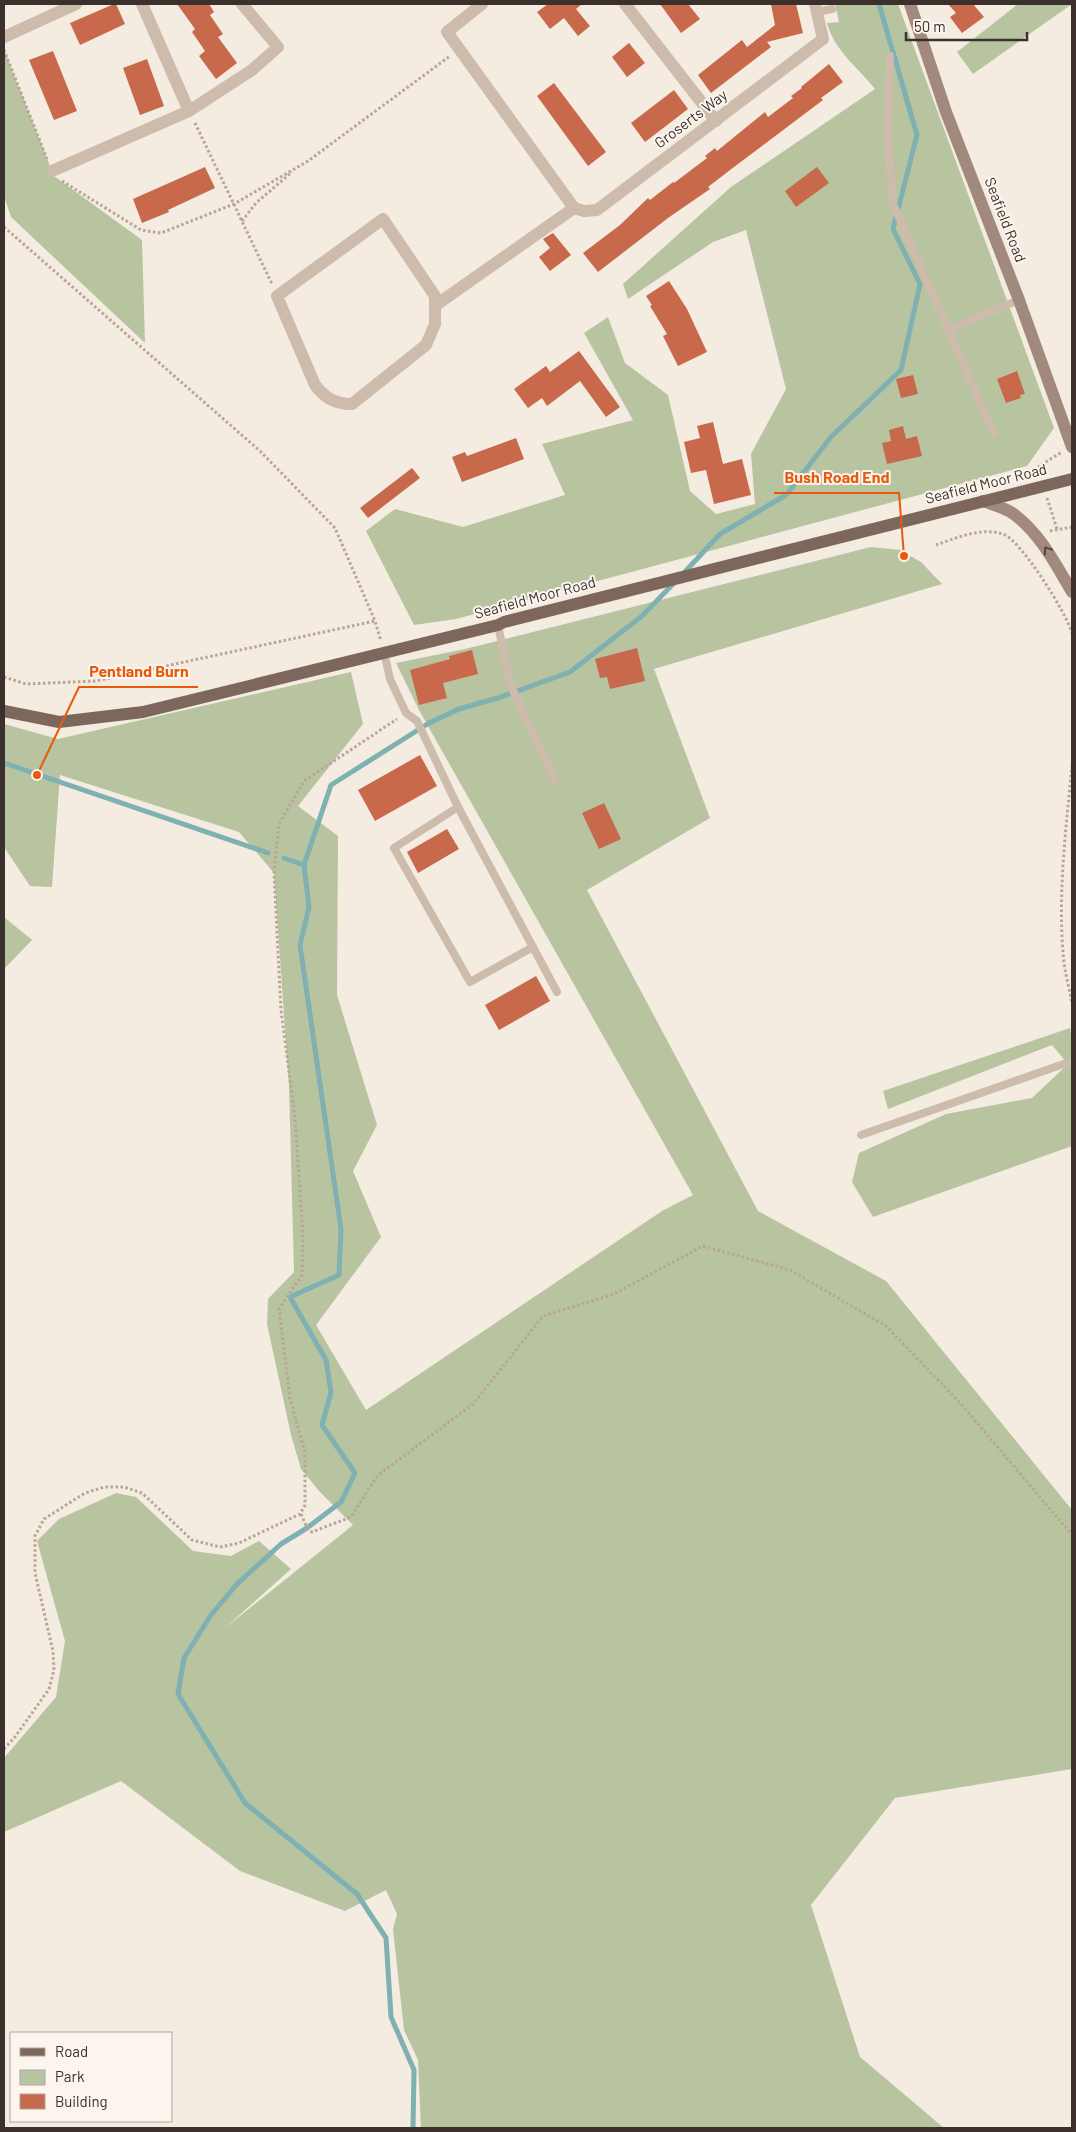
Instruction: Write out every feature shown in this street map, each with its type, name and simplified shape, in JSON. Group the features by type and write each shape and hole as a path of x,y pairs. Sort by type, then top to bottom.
{"main road":[{"name":"Seafield Moor Road","path":"4,711 59,722 143,712 498,625 1072,479"}],"street":[{"path":"4,37 76,4"},
{"path":"142,4 190,111"},
{"path":"52,171 190,111 252,70 278,47 242,4"},
{"path":"436,305 574,208 447,32 482,4"},
{"path":"625,4 716,120"},
{"name":"Seafield Road","path":"910,4 946,112 1019,300 1069,449"},
{"name":"Groserts Way","path":"574,208 584,212 597,210 823,39 816,8"},
{"path":"383,219 435,296 435,324 426,345 352,404 345,404 330,400 315,385 278,296 383,219"},
{"path":"983,501 1014,514 1037,536 1072,592"}],"lane":[{"path":"816,8 832,9"},
{"path":"890,56 888,138 893,204 994,434"},
{"path":"947,330 1019,300"},
{"path":"498,625 510,684 555,780"},
{"path":"384,652 390,679 406,713 419,723 458,807 557,992"},
{"path":"458,807 394,848 470,982 533,947"},
{"path":"861,1135 1072,1061"}],"path":[{"path":"242,221 256,203 298,167 459,49"},
{"path":"4,50 54,176 141,230 161,233 234,204 298,167"},
{"path":"190,111 278,296"},
{"path":"4,227 260,451 335,528 374,621 384,652"},
{"path":"1057,529 1039,466 1069,449"},
{"path":"936,545 969,534 1004,534 1022,549 1056,601 1072,633"},
{"path":"4,677 26,684 96,681 374,621"},
{"path":"4,1749 49,1689 54,1670 53,1651 35,1573 35,1536 44,1519 85,1493 104,1487 124,1487 142,1493 192,1540 220,1547 239,1543 300,1514 305,1505 305,1452 290,1398 279,1309 302,1275 303,1235 295,1118 281,1010 274,873 279,824 304,781 406,713"},
{"path":"1072,765 1063,854 1063,927 1064,964 1072,1004"},
{"path":"300,1514 307,1528 312,1532 351,1517 377,1476 473,1404 543,1316 614,1294 703,1246 790,1270 886,1326 962,1404 1072,1535"}],"green space":[{"path":"835,4 898,4 1054,428 1027,466 456,619 414,625 366,531 395,509 463,527 565,495 542,444 633,420 584,333 608,317 625,363 668,395 690,491 716,514 755,504 751,454 786,389 746,230 713,242 628,299 623,284 731,187 875,89 835,42 827,23 839,22"},
{"path":"1018,4 1072,4 973,74 957,52"},
{"path":"4,50 54,176 142,240 145,343 11,217 4,196"},
{"path":"871,547 900,550 921,562 942,584 654,669 710,818 587,890 758,1211 886,1281 1072,1510 1072,1769 895,1798 811,1905 860,2057 944,2128 421,2128 418,2060 404,2030 393,1929 397,1914 386,1890 345,1911 240,1871 121,1781 4,1832 4,1758 56,1697 65,1641 37,1541 59,1519 116,1493 136,1497 193,1551 231,1556 259,1541 291,1569 225,1628 353,1525 320,1492 301,1469 291,1435 267,1324 268,1299 294,1272 289,1086 274,873 239,832 60,775 52,887 30,886 4,847 4,724 58,739 351,672 363,724 298,806 338,836 337,995 377,1125 353,1171 381,1237 316,1325 366,1410 662,1211 693,1195 420,712 396,663 465,649"},
{"path":"4,917 32,940 4,969"},
{"path":"1070,1028 1072,1040 1072,1146 873,1217 852,1182 859,1153 946,1114 1032,1098 1068,1064 1052,1045 888,1109 883,1091"}],"building":[{"path":"116,4 125,24 80,45 70,23"},
{"path":"177,4 209,4 214,12 210,15 223,34 218,37 237,63 216,79 199,56 205,51 192,32 195,29"},
{"path":"548,4 582,4 576,9 590,26 578,36 564,18 550,29 537,12"},
{"path":"660,4 688,4 700,19 681,33"},
{"path":"771,4 796,4 803,33 767,42 771,47 711,93 698,75 742,40 747,47 775,25"},
{"path":"948,4 973,4 984,17 962,33 950,17 956,13"},
{"path":"629,43 645,63 627,77 612,57"},
{"path":"53,51 77,111 54,120 29,60"},
{"path":"147,59 164,106 140,115 123,68"},
{"path":"829,64 843,82 821,98 823,100 708,187 710,189 668,218 598,272 583,253 620,225 648,198 650,200 707,158 705,156 715,148 717,151 765,112 768,117 793,98 791,96"},
{"path":"554,83 606,152 588,166 537,96"},
{"path":"674,90 688,109 645,142 631,123"},
{"path":"205,167 215,188 168,210 169,212 142,223 133,199"},
{"path":"817,167 829,183 796,207 785,191"},
{"path":"553,233 571,255 550,271 539,257 550,248 543,239"},
{"path":"669,281 687,309 707,352 678,366 663,336 667,334 646,296"},
{"path":"579,351 620,407 606,417 580,381 547,406 542,398 528,408 514,389 546,366 550,372"},
{"path":"1017,371 1025,394 1020,395 1021,398 1006,403 997,379"},
{"path":"913,375 918,394 901,398 896,379"},
{"path":"713,422 723,464 742,459 751,495 714,504 706,470 691,473 684,442 700,438 697,426"},
{"path":"903,426 906,439 917,436 922,456 887,464 882,443 891,441 889,430"},
{"path":"516,438 524,459 462,482 452,457 465,452 467,456"},
{"path":"412,468 420,478 368,518 360,508"},
{"path":"637,648 645,681 610,689 607,677 600,678 595,659"},
{"path":"472,650 478,674 443,683 447,698 419,705 410,670 450,659 449,656"},
{"path":"420,755 437,786 375,821 358,790"},
{"path":"604,803 621,839 599,849 582,813"},
{"path":"447,829 459,849 418,873 407,852"},
{"path":"536,976 550,1001 499,1030 485,1005"}],"waterway":[{"path":"682,575 720,534 786,495 831,437 901,370 920,284 893,229 917,135 879,4"},
{"path":"413,2128 414,2070 391,2017 386,1938 357,1894 245,1803 178,1694 184,1658 211,1615 237,1584 281,1544 307,1528 341,1502 355,1473 322,1425 331,1392 326,1360 290,1297 339,1275 341,1229 300,945 309,907 304,865 331,785 429,723 459,709 498,698 570,672 642,616 674,583"},
{"path":"4,763 268,853"},
{"path":"284,858 304,865"}],"place":[{"name":"Bush Road End","path":"904,556"},
{"name":"Pentland Burn","path":"37,775"}]}
